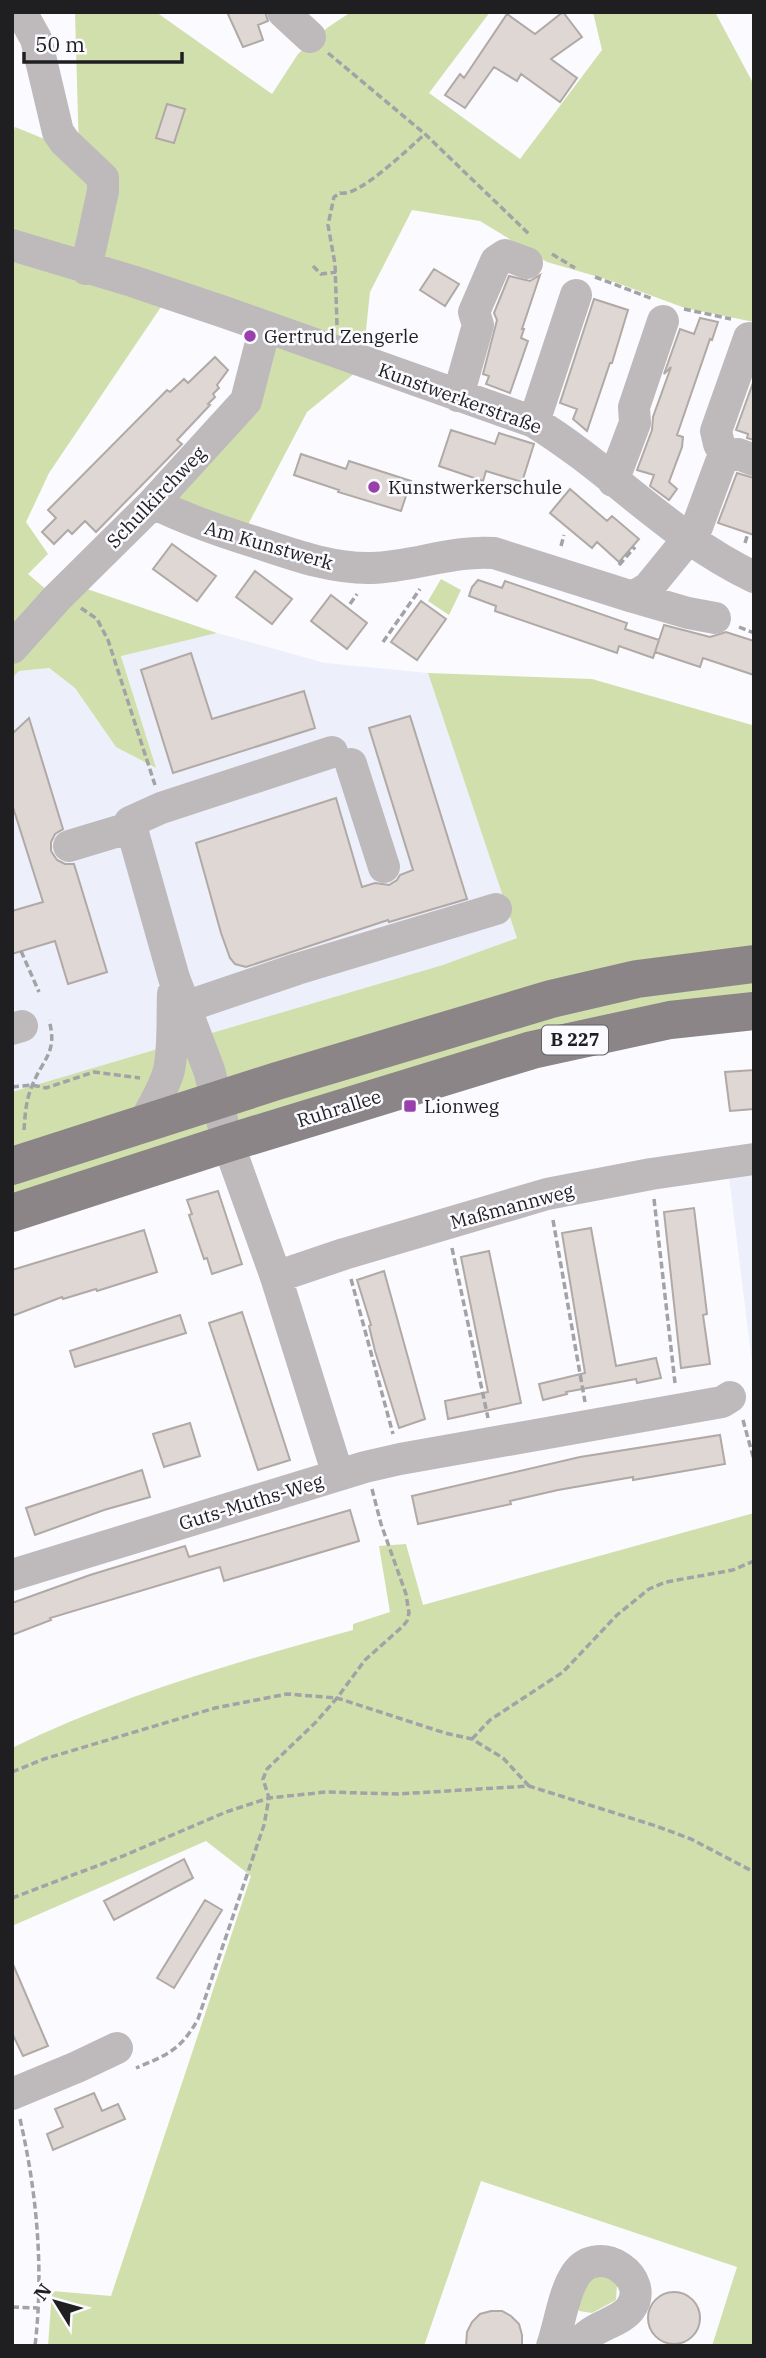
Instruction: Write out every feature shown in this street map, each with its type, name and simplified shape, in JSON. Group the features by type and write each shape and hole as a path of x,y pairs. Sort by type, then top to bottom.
{"main road":[{"name":"B 227","path":"12,1166 551,999 637,979 754,964"},
{"name":"Ruhrallee","path":"12,1213 228,1143 532,1050 670,1020 754,1011"}],"street":[{"path":"21,12 36,39 58,132 103,178 103,191 86,269"},
{"path":"283,12 310,37"},
{"name":"Kunstwerkerstraße","path":"12,245 132,281 534,422 558,436 688,540 754,577"},
{"path":"458,396 478,325 474,312 496,261 505,255 535,250"},
{"path":"534,422 582,280"},
{"path":"613,481 635,423 634,407 669,310"},
{"name":"Schulkirchweg","path":"12,648 57,598 153,503 246,401 265,327"},
{"path":"633,597 648,588 697,527 715,475 740,458 719,443 716,431 745,329"},
{"name":"Am Kunstwerk","path":"153,503 185,520 292,554 349,568 375,568 473,552 494,553 633,597 715,618"},
{"path":"69,846 131,824 161,808 273,770 341,758 384,867"},
{"path":"131,824 174,978 218,1100 228,1143 276,1277 351,1471"},
{"path":"185,1007 297,969 496,909"},
{"path":"143,1125 169,1071 173,1036 174,978"},
{"name":"Maßmannweg","path":"276,1277 547,1194 754,1158"},
{"name":"Guts-Muths-Weg","path":"12,1575 351,1471 400,1459 722,1402 730,1397"},
{"path":"13,2093 117,2048"},
{"path":"552,2346 570,2286 577,2272 586,2264 598,2260 618,2264 630,2277 635,2292 633,2303 629,2310 582,2338 577,2346"}],"path":[{"path":"310,37 425,134 535,250 567,265 582,280 669,310 745,329"},
{"path":"336,352 336,272 328,225 335,194 346,195 363,187 425,134"},
{"path":"313,266 321,274 336,272"},
{"path":"626,557 635,547"},
{"path":"383,642 443,557"},
{"path":"57,598 84,609 97,619 108,640 161,808"},
{"path":"21,951 39,992"},
{"path":"24,1130 26,1105 32,1085 48,1056 54,1038 27,1024"},
{"path":"12,1087 46,1087 94,1072 140,1078 142,1085"},
{"path":"650,1174 662,1252 678,1409"},
{"path":"547,1194 561,1255 589,1425"},
{"path":"446,1223 493,1444"},
{"path":"344,1254 400,1459"},
{"path":"730,1397 743,1421 754,1460"},
{"path":"117,2048 132,2069 174,2050 188,2038 198,2019 264,1825 269,1798 263,1779 267,1769 316,1722 365,1660 407,1620 409,1613 406,1594 381,1524 351,1471"},
{"path":"472,1739 490,1720 563,1672 617,1615 649,1589 666,1582 733,1570 754,1561"},
{"path":"12,1772 44,1759 215,1708 287,1694 337,1698 472,1739 503,1758 529,1786"},
{"path":"12,1898 123,1856 226,1812 269,1798 299,1793 398,1794 529,1786 691,1839 754,1872"},
{"path":"13,2093 31,2168 35,2200 39,2252 36,2346"},
{"path":"12,2307 38,2308"}],"shaded area":[{"path":"217,633 325,663 428,673 518,937 442,967 12,1093 12,678 19,671 48,668 75,688 116,747 155,768 121,655"},
{"path":"754,1174 754,1379 729,1176"}],"green space":[{"path":"75,12 156,12 272,94 298,54 327,28 351,12 490,12 429,93 520,159 602,50 593,12 715,12 754,85 754,322 685,308 609,280 547,262 480,221 412,210 370,292 363,359 12,240 12,138 15,127 79,153"},
{"path":"12,260 167,298 49,473 26,522 48,554 28,574 48,591 81,587 217,633 121,656 156,768 116,747 75,688 49,668 19,671 12,678"},
{"path":"268,332 366,364 307,412 241,538 153,503 247,395"},
{"path":"441,579 461,590 449,615 428,601"},
{"path":"428,673 592,679 752,725 754,720 754,1010 12,1210 12,1092 443,965 517,938"},
{"path":"754,1513 754,2346 712,2346 737,2267 481,2181 424,2346 48,2346 52,2291 111,2296 251,1876 206,1841 12,1926 12,1748 137,1696 222,1667 353,1630 353,1624 390,1612 379,1546 406,1544 423,1605"},
{"path":"606,2275 617,2285 616,2300 592,2313 579,2311 577,2303 592,2276"}],"building":[{"path":"227,12 265,12 268,21 258,25 263,40 243,47"},
{"path":"563,12 582,37 551,59 577,78 560,102 521,74 517,81 494,67 465,108 445,95 460,74 464,78 507,14 535,34"},
{"path":"167,104 185,109 174,143 156,138"},
{"path":"434,269 459,284 445,306 420,290"},
{"path":"540,275 522,329 521,338 528,341 510,393 486,384 489,376 483,374 497,320 494,313 509,276 530,281"},
{"path":"594,299 628,310 587,431 573,419 577,409 560,403"},
{"path":"700,318 718,322 677,435 683,437 682,447 669,482 677,489 669,500 650,486 654,475 637,470 652,430 653,417 671,367 664,374 680,329 694,334"},
{"path":"215,357 228,370 217,385 219,388 213,394 215,397 208,404 210,405 177,440 182,444 96,532 85,521 72,534 68,530 54,544 42,532 56,518 48,510 167,390 170,392 184,379 188,383"},
{"path":"754,380 754,440 747,438 748,434 736,430"},
{"path":"451,430 495,444 499,433 534,444 522,482 486,471 483,481 439,466"},
{"name":"Kunstwerkerschule","path":"301,454 346,469 349,461 411,481 401,511 294,475"},
{"path":"737,473 754,478 754,535 718,523"},
{"path":"570,489 607,521 612,516 639,539 619,562 597,542 592,548 550,513"},
{"path":"172,544 216,576 197,601 153,569"},
{"path":"255,571 292,599 272,624 236,597"},
{"path":"478,580 502,588 505,581 627,623 625,629 659,640 653,658 619,646 617,653 495,611 496,606 469,596"},
{"path":"331,595 367,623 347,649 311,621"},
{"path":"421,601 446,619 417,660 391,642"},
{"path":"664,625 710,637 726,632 754,641 754,675 703,658 700,667 655,652"},
{"path":"191,653 212,719 304,691 315,728 173,773 141,670"},
{"path":"410,716 467,899 389,922 388,920 246,967 235,964 221,933 196,843 336,798 362,887 375,883 389,885 400,875 413,870 369,728"},
{"path":"29,718 63,829 55,834 51,851 57,860 74,864 107,972 68,984 55,941 12,954 12,911 43,902 12,804 12,734"},
{"path":"754,1070 754,1109 730,1111 725,1072"},
{"path":"218,1191 242,1264 212,1274 189,1215 192,1214 187,1200"},
{"path":"694,1208 707,1314 703,1315 710,1364 681,1368 664,1212"},
{"path":"591,1228 616,1366 656,1358 661,1378 637,1383 636,1379 566,1392 567,1394 543,1400 539,1384 585,1373 562,1233"},
{"path":"144,1230 157,1272 97,1291 96,1289 63,1299 62,1297 12,1316 12,1270"},
{"path":"489,1251 521,1403 448,1419 445,1401 488,1392 461,1257"},
{"path":"384,1271 425,1419 399,1428 357,1280"},
{"path":"242,1312 290,1460 258,1470 209,1323"},
{"path":"180,1315 186,1333 75,1367 70,1351"},
{"path":"190,1423 200,1456 164,1467 153,1434"},
{"path":"720,1435 725,1464 558,1490 510,1501 511,1504 418,1524 412,1496 580,1457"},
{"path":"142,1470 150,1497 35,1535 26,1508"},
{"path":"350,1510 359,1541 224,1581 220,1567 50,1618 51,1620 12,1635 12,1603 90,1575 185,1546 189,1557"},
{"path":"184,1859 193,1878 114,1920 104,1901"},
{"path":"205,1900 222,1910 174,1988 157,1978"},
{"path":"12,1962 48,2046 23,2056 12,2033"},
{"path":"94,2093 102,2111 118,2104 125,2119 53,2150 47,2134 63,2127 55,2109"},
{"path":"674,2292 684,2294 692,2300 698,2308 698,2328 692,2336 684,2342 674,2344 664,2342 656,2336 650,2328 648,2318 650,2308 656,2300 664,2294"},
{"path":"502,2311 519,2324 522,2346 466,2346 467,2332 472,2322 480,2314"}],"place":[{"name":"Gertrud Zengerle","path":"250,336"},
{"name":"Kunstwerkerschule","path":"374,487"},
{"name":"Lionweg","path":"410,1106"}]}
